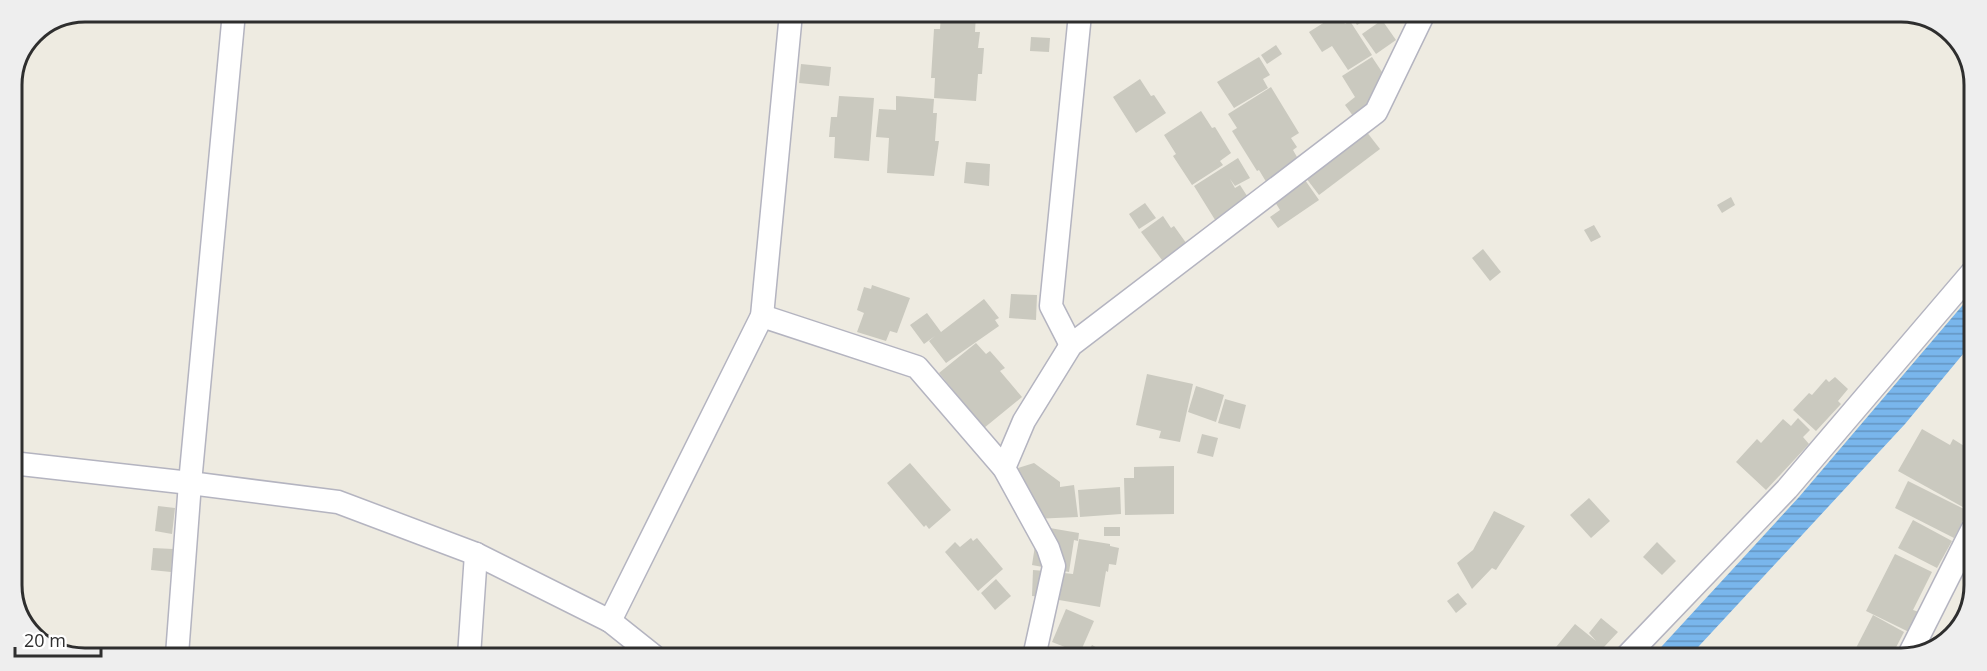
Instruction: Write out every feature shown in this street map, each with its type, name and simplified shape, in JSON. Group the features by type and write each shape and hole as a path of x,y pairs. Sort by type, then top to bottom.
{"street":[{"path":"178,648 190,483 233,22"},
{"path":"610,621 762,316 790,22"},
{"path":"1071,345 1051,306 1079,22"},
{"path":"1004,468 1024,421 1071,345 1376,112 1420,22"},
{"path":"1635,648 1787,489 1964,282"},
{"path":"762,316 917,367 1004,468 1048,548 1054,566 1036,648"},
{"path":"23,464 338,502 476,554 610,621 644,648"},
{"path":"1913,647 1964,546"},
{"path":"470,648 476,554"}],"water":[{"path":"1964,304 1964,353 1905,424 1697,648 1660,648 1799,497"}],"building":[{"path":"940,22 976,22 975,32 980,32 978,48 984,48 982,74 978,74 976,101 934,98 935,78 931,78 934,29 940,29"},
{"path":"1325,22 1344,22 1345,24 1351,22 1372,55 1348,70 1332,46 1322,52 1309,32"},
{"path":"1379,22 1383,22 1396,40 1376,54 1362,34"},
{"path":"1031,37 1050,38 1049,52 1030,51"},
{"path":"1276,45 1282,54 1267,64 1261,55"},
{"path":"1259,57 1270,75 1263,79 1268,88 1234,108 1217,82"},
{"path":"1372,57 1386,78 1364,113 1356,120 1345,105 1355,97 1342,76"},
{"path":"801,64 831,67 829,86 799,83"},
{"path":"1140,79 1166,113 1136,133 1113,97"},
{"path":"1271,87 1299,133 1291,138 1297,147 1293,150 1301,164 1268,185 1232,131 1237,128 1228,114"},
{"path":"839,96 874,98 869,161 834,158 835,137 829,137 831,117 837,117"},
{"path":"896,96 934,99 933,113 937,113 935,141 939,141 934,176 887,173 889,138 876,137 879,109 896,110"},
{"path":"1201,111 1212,128 1215,127 1231,153 1220,161 1223,165 1192,185 1173,156 1176,154 1164,135"},
{"path":"1366,131 1380,149 1319,195 1306,178"},
{"path":"1238,158 1250,178 1235,186 1230,179 1235,188 1240,185 1251,202 1217,223 1194,186"},
{"path":"966,162 990,164 989,186 964,183"},
{"path":"1305,180 1319,200 1278,228 1270,217 1280,210 1275,202"},
{"path":"1731,197 1735,205 1722,213 1717,205"},
{"path":"1145,203 1156,218 1139,229 1129,214"},
{"path":"1163,216 1171,228 1174,226 1189,247 1165,264 1141,232"},
{"path":"1594,225 1601,237 1591,242 1584,230"},
{"path":"1483,249 1501,272 1490,281 1472,258"},
{"path":"872,285 910,298 897,333 890,331 886,341 857,332 864,313 857,310 864,287 871,289"},
{"path":"1011,294 1037,295 1036,320 1009,318"},
{"path":"984,299 999,318 995,320 999,326 946,363 929,341 935,336 924,344 910,325 927,313 941,332"},
{"path":"976,343 986,354 990,351 1005,368 1000,371 1022,397 984,428 939,373"},
{"path":"1147,374 1193,384 1180,442 1159,438 1161,431 1136,425"},
{"path":"1835,377 1848,389 1838,401 1841,404 1816,431 1793,410 1809,393 1812,395 1826,379 1829,382"},
{"path":"1196,386 1224,395 1216,422 1188,412"},
{"path":"1225,399 1246,405 1240,429 1218,423"},
{"path":"1798,418 1810,430 1803,437 1809,444 1766,490 1736,462 1757,439 1761,443 1783,419 1791,426"},
{"path":"1922,429 1950,445 1953,439 1964,446 1964,508 1898,471"},
{"path":"1202,434 1218,438 1213,457 1197,453"},
{"path":"910,463 951,510 929,529 926,525 924,527 887,483"},
{"path":"1034,463 1060,482 1060,487 1074,485 1078,517 1033,519 1029,516 1018,468"},
{"path":"1174,466 1174,514 1125,515 1124,478 1134,478 1134,467"},
{"path":"1908,481 1964,509 1964,519 1954,538 1895,508"},
{"path":"1120,487 1121,514 1080,517 1078,490"},
{"path":"1589,498 1610,521 1591,538 1570,515"},
{"path":"158,506 175,508 172,534 155,531"},
{"path":"1494,511 1525,526 1496,570 1492,568 1472,589 1457,563 1473,550"},
{"path":"1913,520 1952,541 1937,568 1898,548"},
{"path":"1038,526 1079,533 1078,541 1074,540 1069,572 1032,565"},
{"path":"1104,527 1120,527 1120,536 1104,536"},
{"path":"971,538 973,541 977,538 1003,569 978,591 945,552 955,542 960,547"},
{"path":"1079,539 1110,544 1110,546 1119,548 1116,565 1109,564 1108,572 1106,571 1100,607 1059,600 1064,573 1073,574"},
{"path":"1657,542 1676,561 1662,575 1643,557"},
{"path":"153,548 173,549 171,572 151,570"},
{"path":"1895,554 1932,572 1913,610 1919,612 1909,632 1866,611"},
{"path":"1033,570 1056,572 1054,598 1032,596"},
{"path":"996,579 1011,596 995,610 981,593"},
{"path":"1458,593 1467,604 1456,613 1447,601"},
{"path":"1066,609 1094,621 1082,648 1067,648 1052,642"},
{"path":"1873,615 1904,632 1896,648 1856,648"},
{"path":"1601,618 1618,632 1605,648 1555,648 1575,624 1596,641 1589,633"}]}
